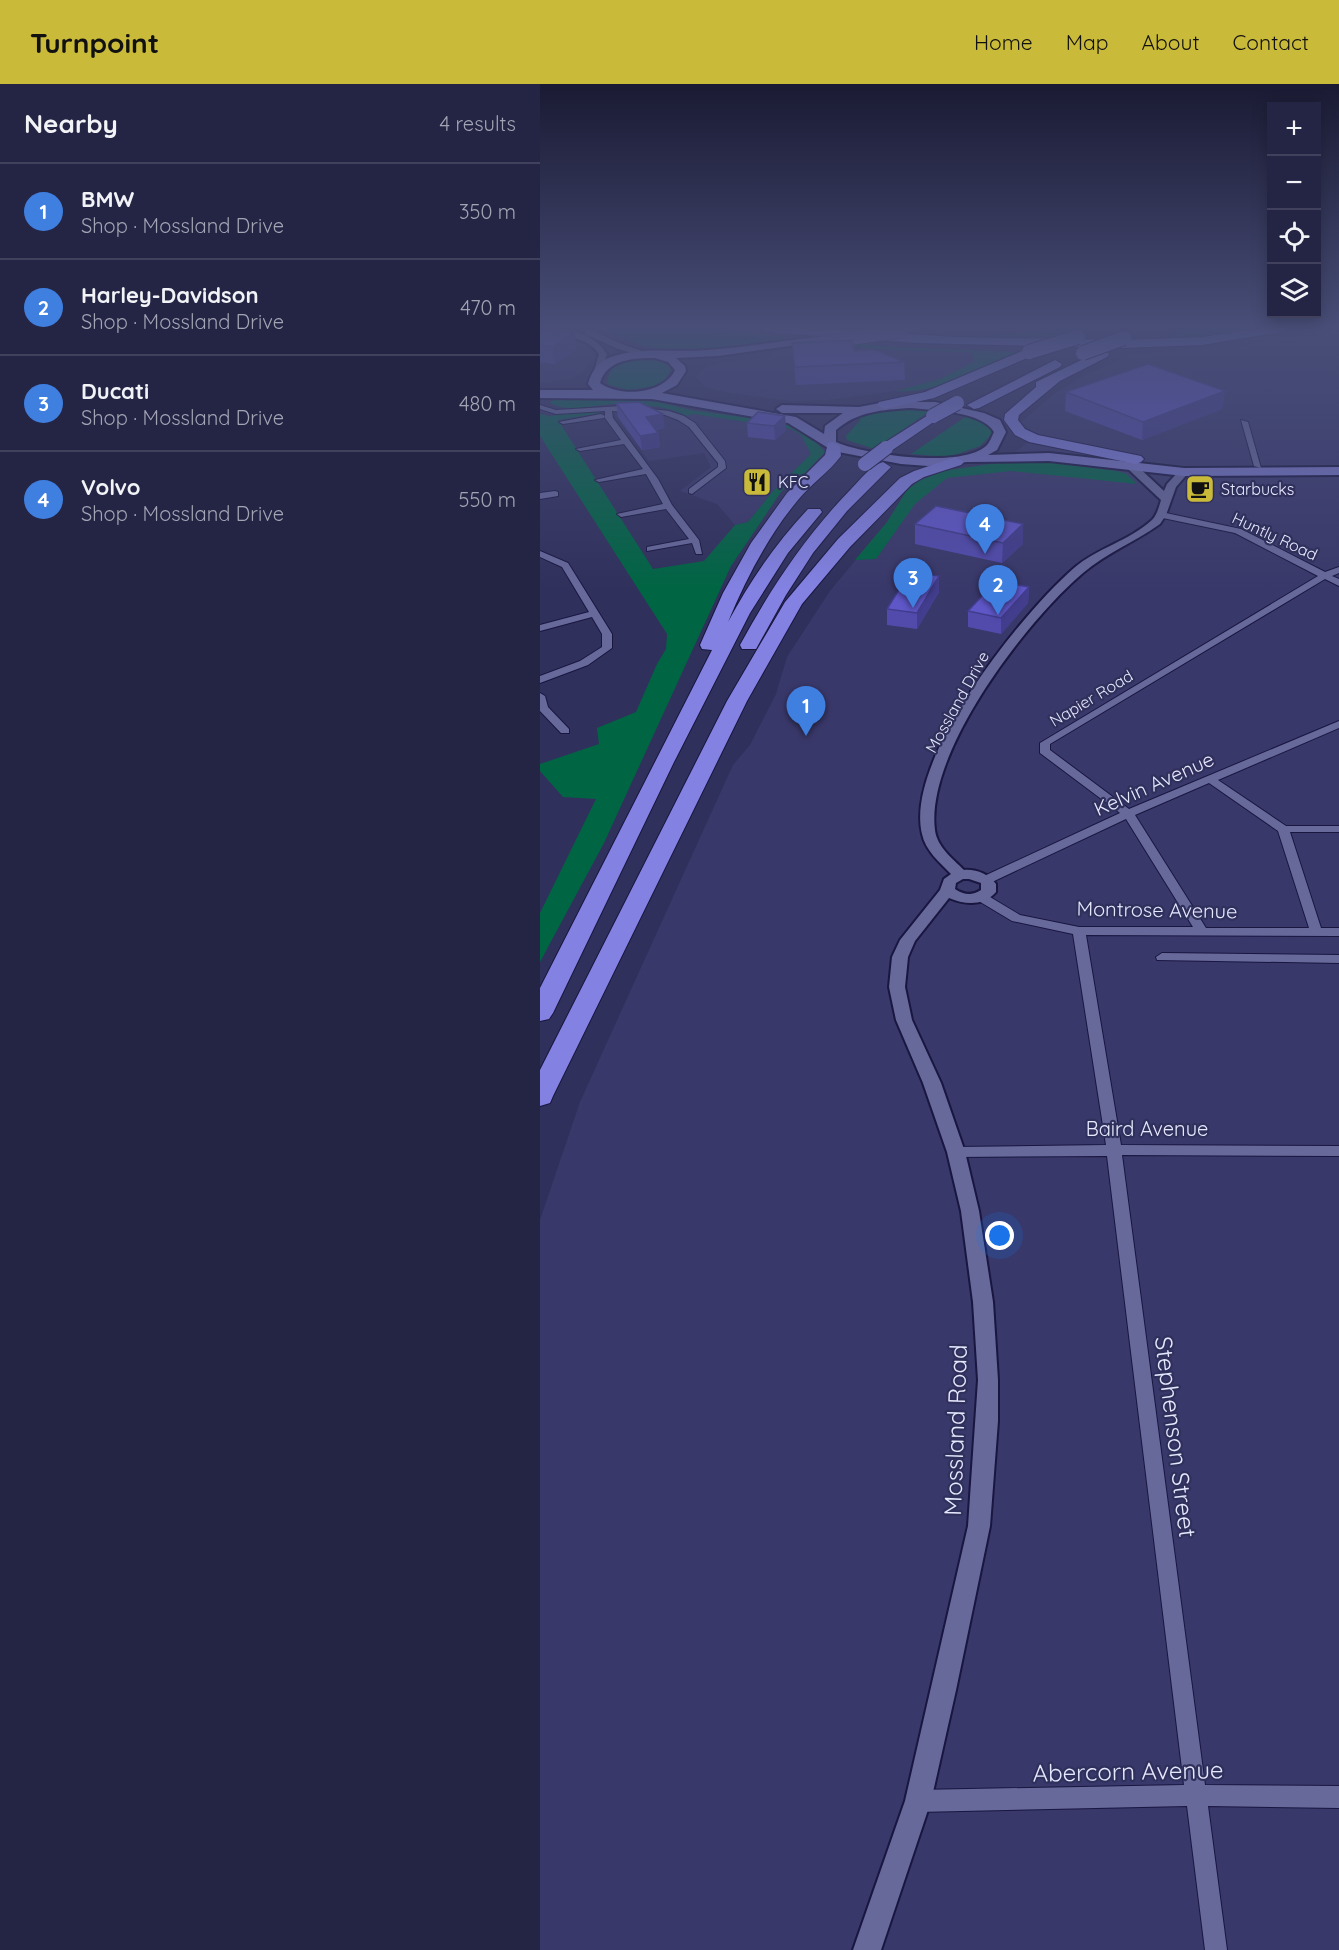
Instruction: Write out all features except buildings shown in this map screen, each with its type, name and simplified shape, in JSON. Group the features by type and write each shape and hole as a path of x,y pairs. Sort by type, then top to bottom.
{"highway":[{"path":"540,1013 660,768 764,575 809,517 935,415"},
{"path":"540,1084 736,671 774,597 797,561 878,460 904,451 957,415"},
{"path":"997,415 997,426"},
{"path":"1012,415 1011,420 1017,430 1039,440 1134,463"},
{"path":"660,768 740,574 753,551 786,507 833,456 831,444"},
{"path":"540,1096 737,701 794,603 827,562 899,487 919,474 959,461"}],"main road":[{"path":"764,415 791,420 807,426 831,444 855,453 914,462 1049,457 1204,466 1339,465"},
{"path":"831,444 829,432 835,423 848,415"},
{"path":"979,415 1011,438 1028,443 1184,472 1339,471"},
{"path":"959,461 978,455 992,446 1000,436 997,426"}],"street":[{"path":"563,422 595,415"},
{"path":"611,415 626,441 654,479 668,506 695,540 699,552"},
{"path":"672,415 692,425 722,463 722,468 692,491"},
{"path":"1244,422 1258,466"},
{"path":"580,449 626,441"},
{"path":"1134,463 1165,498"},
{"path":"599,480 648,471"},
{"path":"1161,515 1171,486 1184,472"},
{"path":"540,496 555,494"},
{"path":"621,514 668,506"},
{"name":"Huntly Road","path":"1161,515 1238,531 1339,583"},
{"name":"Mossland Drive","path":"954,883 928,833 927,798 948,746 973,700 999,658 1077,572 1099,553 1148,528 1161,515"},
{"path":"650,549 695,540"},
{"path":"540,554 565,566 607,634 608,648 584,663 540,680"},
{"name":"Napier Road","path":"1202,931 1128,814 1044,751 1045,743 1324,576 1339,570"},
{"path":"540,628 594,614"},
{"path":"540,696 543,708 565,731"},
{"name":"Kelvin Avenue","path":"986,880 1128,814 1339,724"},
{"path":"1210,779 1283,829 1339,829"},
{"path":"1283,829 1316,931"},
{"path":"971,874 986,880 989,884 988,892 981,897 969,900 957,897 954,883 971,874"},
{"name":"Mossland Road","path":"867,1950 918,1801 979,1526 988,1380 983,1302 970,1211 956,1152 932,1083 904,1020 897,987 900,957 908,940 930,909 954,883"},
{"name":"Montrose Avenue","path":"981,897 1016,918 1079,931 1339,932"},
{"name":"Stephenson Street","path":"1079,931 1114,1150 1216,1950"},
{"path":"1162,957 1339,959"},
{"name":"Baird Avenue","path":"956,1152 1339,1151"},
{"name":"Abercorn Avenue","path":"918,1801 1195,1795 1339,1797"}],"shaded area":[{"path":"615,415 663,415 676,419 700,415 791,429 801,435 811,454 773,491 748,522 735,525 717,504 680,491 711,467 704,453 649,461"},
{"path":"1029,415 1339,415 1339,1950 540,1950 540,1220 580,1102 733,765 750,745 776,694 787,657 830,591 887,522 907,490 919,481 943,471 1004,462 1036,435 1021,422"}],"green space":[{"path":"540,415 588,415 558,420 653,569 704,561 735,525 748,522 773,491 811,454 801,435 791,429 700,415 728,415 793,424 802,427 825,452 803,475 792,480 781,492 731,566 604,843 540,962 540,913 596,799 563,797 540,771 540,764 599,744 597,728 636,712 666,649 667,634 540,436"},
{"path":"863,415 924,415 874,449 847,440 846,436 861,419 858,418"},
{"path":"968,415 981,418 992,427 993,433 980,446 949,457 911,454"},
{"path":"1004,462 1055,463 1117,471 1127,474 1137,484 1011,471 947,478 915,504 876,559 855,560 887,522 907,490 919,481 943,471"}],"place":[{"name":"KFC","path":"757,482"},
{"name":"Starbucks","path":"1200,489"},
{"name":"Volvo","path":"985,554"},
{"name":"Ducati","path":"913,608"},
{"name":"Harley-Davidson","path":"998,615"},
{"name":"BMW","path":"806,736"}]}
